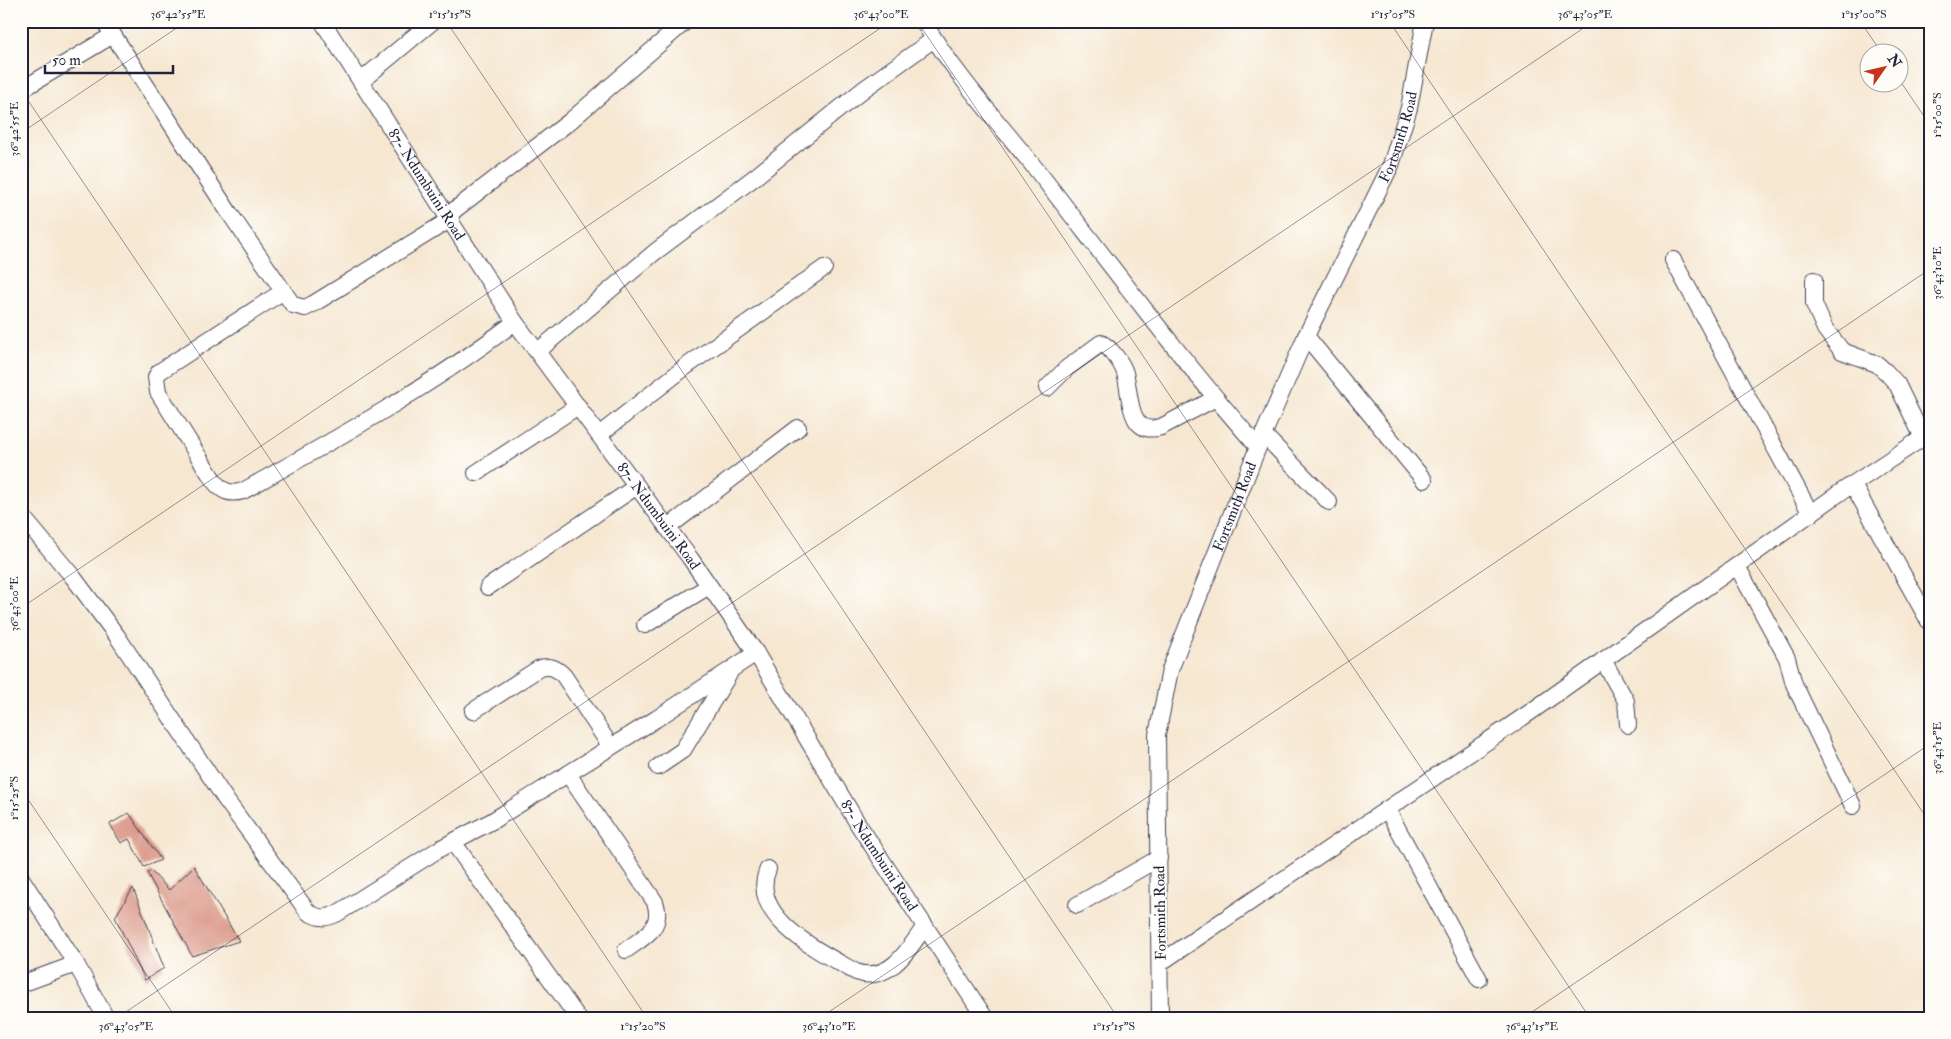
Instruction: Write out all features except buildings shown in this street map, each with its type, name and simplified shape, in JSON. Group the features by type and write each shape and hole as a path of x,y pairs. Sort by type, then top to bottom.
{"street":[{"name":"87- Ndumbuini Road","path":"322,21 515,322 637,486 756,653 858,824 985,1018"},
{"path":"361,81 433,21"},
{"path":"21,90 109,28 282,292 293,305 305,308 449,217 569,122 686,21"},
{"path":"923,21 952,66 1216,398 1329,502"},
{"name":"Fortsmith Road","path":"1160,1018 1157,735 1170,670 1261,441 1306,336 1391,165 1409,108 1425,21"},
{"path":"538,351 655,252 755,177 864,89 934,39"},
{"path":"1673,260 1811,514"},
{"path":"599,434 684,368 824,268"},
{"path":"1160,963 1529,713 1926,435 1897,384 1886,372 1877,364 1842,351 1825,329 1814,304 1814,280"},
{"path":"282,292 159,372 156,377 158,392 209,473 221,490 228,493 243,491 338,438 471,356 515,322"},
{"path":"1306,336 1424,480"},
{"path":"1047,388 1067,368 1101,343 1106,346 1122,366 1125,373 1128,398 1139,424 1144,428 1152,430 1161,427 1216,398"},
{"path":"476,473 578,406"},
{"path":"667,528 798,428"},
{"path":"1853,485 1930,623"},
{"path":"488,587 637,486"},
{"path":"21,515 73,577 117,636 226,800 308,912 319,918 330,916 453,842 492,821 756,653"},
{"path":"1737,566 1787,658 1794,684 1853,806"},
{"path":"645,625 709,586"},
{"path":"1603,660 1626,701 1628,725"},
{"path":"473,711 538,669 547,666 564,676 611,747"},
{"path":"658,767 683,750 732,670"},
{"path":"568,774 655,902 657,909 656,925 652,931 626,950"},
{"path":"1387,809 1479,979"},
{"path":"453,842 578,1018"},
{"path":"1078,905 1159,858"},
{"path":"768,869 764,878 764,892 767,902 783,925 793,934 856,972 866,976 889,970 908,950 925,926"},
{"path":"21,878 76,964 106,1018"},
{"path":"21,984 76,964"}]}
